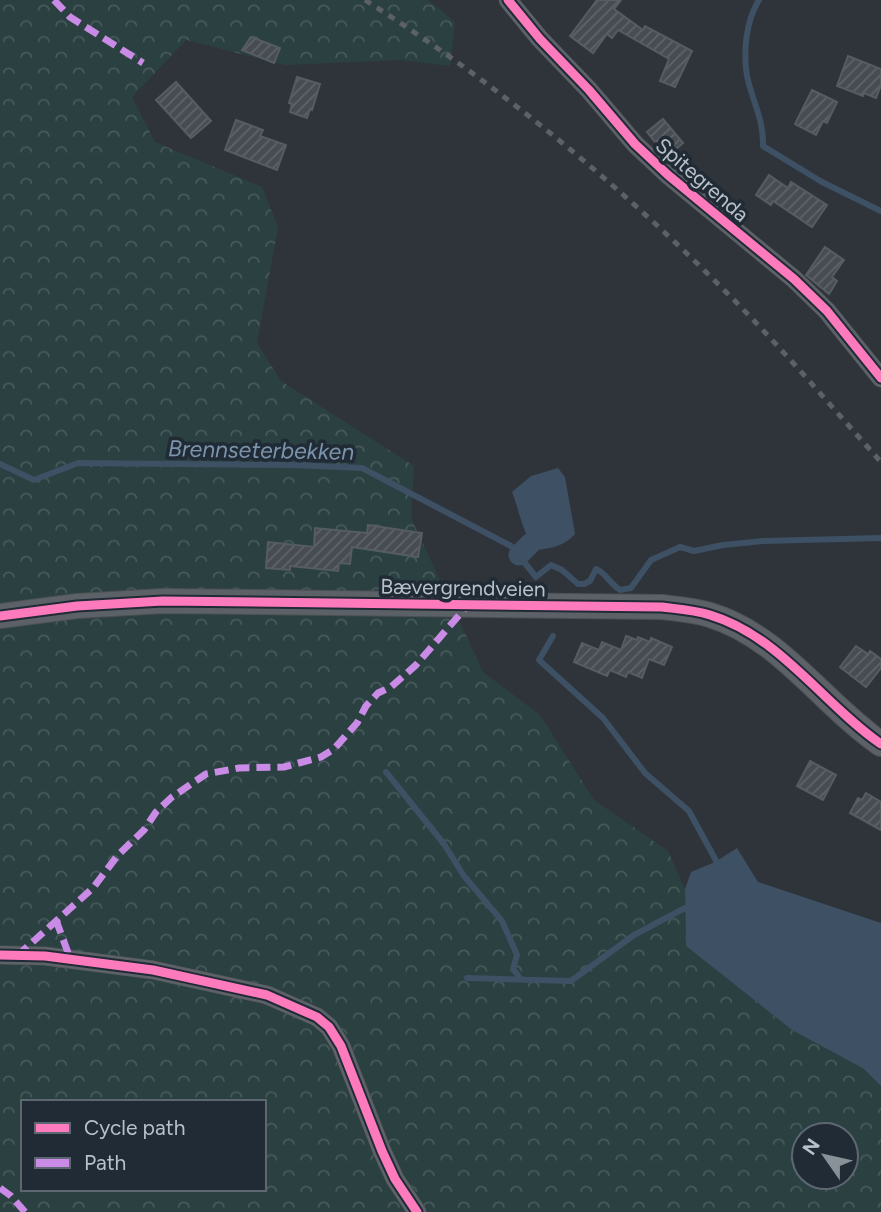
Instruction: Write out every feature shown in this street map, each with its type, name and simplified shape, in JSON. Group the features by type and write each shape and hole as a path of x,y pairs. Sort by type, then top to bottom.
{"main road":[{"name":"Bævergrendveien","path":"0,616 77,606 163,601 662,607 689,610 711,615 755,636 779,654 847,718 881,744"}],"street":[{"name":"Spitegrenda","path":"508,0 635,144 827,310 881,378"},
{"path":"0,955 45,956 153,970 267,995 317,1017 329,1027 341,1046 382,1152 417,1212"}],"green space":[{"path":"0,0 428,0 455,22 450,66 400,60 285,65 186,40 132,97 155,142 262,187 278,227 257,343 281,381 414,466 411,518 483,672 540,715 594,800 668,851 685,889 686,946 792,1030 864,1069 881,1086 881,1212 0,1212"}],"water":[{"path":"558,468 565,477 575,534 563,544 537,550 525,530 512,492 531,476"},
{"path":"737,848 758,882 881,923 881,1086 864,1069 792,1030 686,946 685,889 691,872 715,862"}],"building":[{"path":"597,0 621,0 614,9 643,30 645,26 692,51 675,87 660,81 669,59 618,30 612,38 607,34 593,53 570,36"},
{"path":"251,37 280,48 274,63 242,50"},
{"path":"848,56 881,69 881,85 876,98 837,86"},
{"path":"297,77 320,84 307,118 290,112 292,104 289,103"},
{"path":"176,82 211,121 191,138 156,100"},
{"path":"812,90 837,102 827,123 823,121 816,135 795,124"},
{"path":"663,119 683,143 667,157 647,132"},
{"path":"236,120 263,130 260,136 286,145 277,170 225,150"},
{"path":"769,175 788,188 791,182 827,205 812,227 773,201 771,205 756,195"},
{"path":"825,247 844,260 832,277 837,281 829,294 806,275"},
{"path":"368,525 422,533 418,557 352,547 350,564 339,563 338,571 290,566 290,570 266,568 268,542 314,547 315,528 367,533"},
{"path":"626,636 650,642 651,638 672,647 664,665 649,659 642,678 628,672 626,677 610,670 607,676 574,662 582,643 599,650 602,642 621,650"},
{"path":"856,646 881,659 881,668 866,687 840,667"},
{"path":"810,761 836,775 823,800 797,786"},
{"path":"866,793 881,802 881,830 850,813 858,798 862,800"}],"waterway":[{"path":"759,0 748,27 745,57 747,76 762,127 763,146 822,182 881,211"},
{"name":"Brennseterbekken","path":"0,464 34,480 78,463 362,468 511,546 536,577 551,565 562,570 578,584 584,584 590,581 596,569 620,590 631,588 651,560 680,547 694,551 763,541 881,538"},
{"path":"519,555 531,543"},
{"name":"Brennseterbekken","path":"553,636 539,660 603,718 645,773 689,811 720,868"},
{"path":"386,772 444,844 464,876 502,921 517,955 513,969 520,978"},
{"path":"467,978 571,981 634,935 685,908 693,909"}],"railway":[{"path":"365,0 462,65 508,100 643,212 747,313 881,462"}],"marked path":[{"path":"54,0 70,17 143,63"},
{"path":"17,956 93,888 118,855 144,830 156,812 172,797 206,774 239,768 284,767 321,757 334,749 378,693 391,687 416,665 467,606"},
{"path":"56,920 70,958"},
{"path":"0,1188 25,1212"}],"cycle path":[{"path":"508,0 635,144 668,175 794,279 827,311 881,378"},
{"path":"0,616 77,606 163,601 662,607 686,610 710,615 758,638 780,654 881,744"},
{"path":"0,955 45,956 153,970 267,995 317,1017 329,1027 341,1046 382,1151 395,1179 417,1212"}]}
